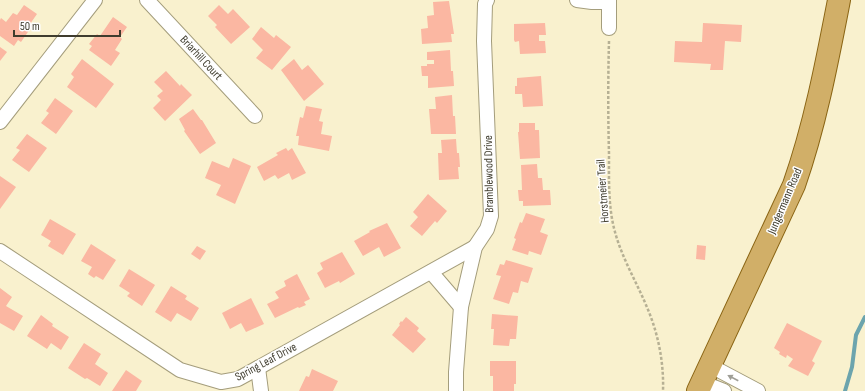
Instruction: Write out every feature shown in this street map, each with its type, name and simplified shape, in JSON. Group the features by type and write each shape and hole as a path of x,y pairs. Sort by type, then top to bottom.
{"main road":[{"name":"Jungermann Road","path":"703,379 794,185 806,151 839,0"}],"street":[{"path":"0,122 95,0"},
{"name":"Briarhill Court","path":"147,0 255,116"},
{"name":"Bramblewood Drive","path":"456,391 461,307 475,247 487,230 491,216 484,41 485,4 487,0"},
{"path":"577,0 592,2 609,1 609,28"},
{"name":"Spring Leaf Drive","path":"0,251 180,370 221,382 238,379 475,247"},
{"path":"431,272 461,307"},
{"path":"258,368 261,391"},
{"path":"703,379 724,391"},
{"path":"703,379 758,391"}],"path":[{"name":"Horstmeier Trail","path":"609,28 609,186 612,212 620,248 654,326 664,371 663,391"}],"building":[{"path":"449,1 454,34 451,34 452,42 422,44 421,29 428,28 427,16 434,15 433,2"},
{"path":"24,5 37,14 30,24 32,26 21,42 18,40 14,46 0,36 0,20 1,18 6,22 13,13 17,15"},
{"path":"219,5 228,14 233,9 250,27 231,44 215,27 217,25 208,16"},
{"path":"113,17 127,27 120,37 122,39 115,50 120,53 111,66 89,50 92,46 89,44 97,34 100,36"},
{"path":"545,23 546,35 539,35 539,41 545,41 546,53 520,54 519,41 515,42 514,40 514,24"},
{"path":"703,23 742,25 741,42 725,41 723,70 710,70 711,64 674,62 675,41 702,42"},
{"path":"261,27 274,38 276,35 291,47 272,70 256,58 263,50 252,39"},
{"path":"0,47 7,52 0,61"},
{"path":"450,50 451,71 453,71 454,86 428,88 428,76 422,76 421,66 434,64 434,60 427,60 427,52"},
{"path":"82,59 114,84 96,108 67,87 74,77 71,74"},
{"path":"294,59 302,70 308,65 324,84 304,101 281,70"},
{"path":"166,71 180,86 181,84 192,95 165,121 153,108 161,100 157,96 163,91 154,82"},
{"path":"541,76 543,106 523,107 522,94 515,94 517,78"},
{"path":"452,95 456,134 431,134 429,109 436,109 435,97"},
{"path":"55,98 73,111 56,134 41,123 49,113 46,111"},
{"path":"306,106 322,109 319,121 323,122 321,134 332,136 329,151 298,145 299,136 296,136 300,117 303,118"},
{"path":"193,109 202,120 216,143 200,154 184,131 185,130 179,119"},
{"path":"519,123 535,123 535,130 539,130 540,158 520,159 518,132"},
{"path":"27,134 47,148 29,172 12,160 20,150 16,148"},
{"path":"456,139 457,153 459,153 459,179 439,180 438,153 442,153 441,140"},
{"path":"286,148 288,151 292,148 306,173 292,180 289,173 278,179 275,175 264,181 257,167 278,155 276,153"},
{"path":"233,158 251,166 235,204 216,195 221,185 205,178 212,161 229,168"},
{"path":"537,164 538,178 542,178 543,190 550,190 551,205 523,206 523,201 519,201 518,190 522,190 521,165"},
{"path":"0,176 16,187 0,209"},
{"path":"428,194 447,211 437,223 435,221 422,236 410,226 418,217 413,212"},
{"path":"526,213 545,219 540,232 548,235 541,255 529,251 528,255 512,250 516,239 514,238 520,222 522,223"},
{"path":"50,219 76,234 63,255 48,246 51,241 41,235"},
{"path":"387,223 401,248 384,257 379,247 363,256 354,241 370,232 369,231"},
{"path":"91,244 116,260 103,280 96,276 94,278 88,274 92,267 81,261"},
{"path":"697,245 706,246 705,260 696,259"},
{"path":"197,246 206,251 200,260 191,254"},
{"path":"342,252 355,274 340,283 339,281 325,288 317,273 323,269 320,263"},
{"path":"506,260 533,268 528,283 521,281 518,293 513,292 509,304 493,299 501,276 496,275 500,264 504,265"},
{"path":"129,269 155,285 142,306 127,296 130,293 119,286"},
{"path":"297,274 310,299 304,302 306,305 299,308 298,307 275,318 267,304 279,298 275,292 286,286 284,281"},
{"path":"171,286 187,296 185,299 199,308 191,321 177,313 171,322 155,312"},
{"path":"0,288 12,297 6,306 23,316 14,331 0,323"},
{"path":"251,298 264,324 246,332 241,323 230,329 222,313"},
{"path":"492,314 518,316 516,339 510,339 509,346 493,345 494,329 491,329"},
{"path":"41,315 53,324 52,326 69,337 61,350 51,343 47,349 27,336"},
{"path":"406,317 419,328 417,331 426,339 413,353 392,335 400,325 399,324 401,321 402,322"},
{"path":"787,323 822,341 812,361 815,363 808,376 788,366 793,359 787,355 786,358 779,354 780,352 774,348"},
{"path":"84,343 101,354 95,364 108,373 100,386 87,378 85,379 68,368"},
{"path":"490,361 516,361 516,384 514,384 514,391 493,391 493,376 490,376"},
{"path":"312,369 338,381 333,391 299,391 306,376 309,377"},
{"path":"126,370 142,381 136,391 112,391"}],"waterway":[{"path":"845,391 852,367 856,335 865,317"}]}
